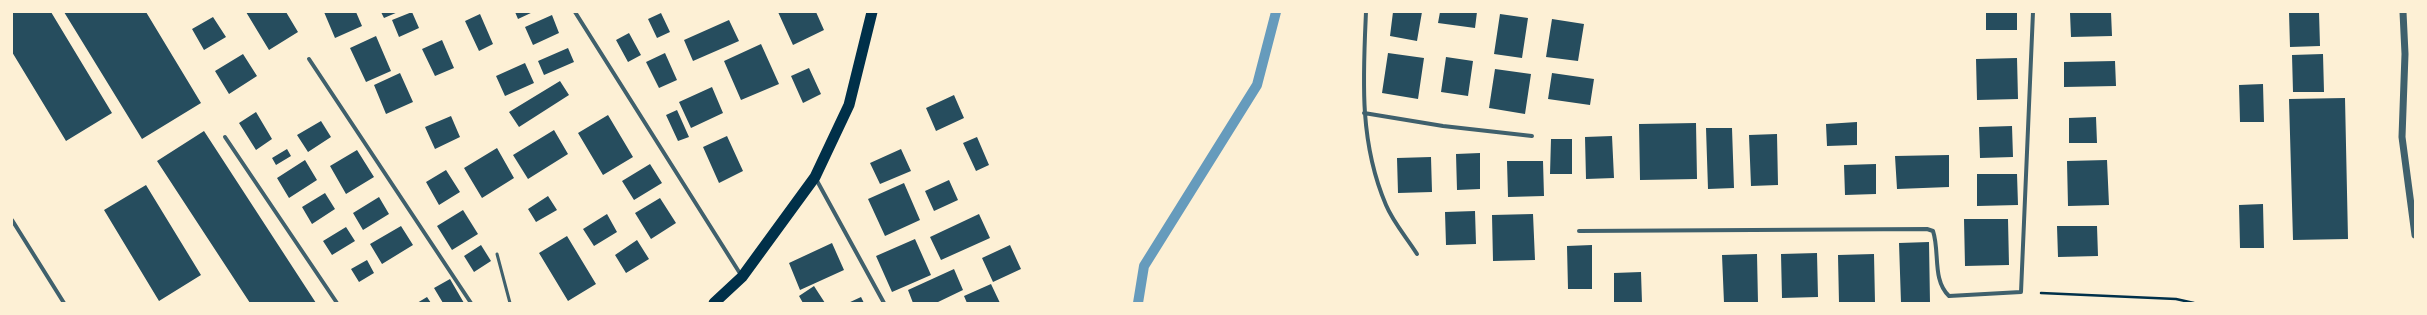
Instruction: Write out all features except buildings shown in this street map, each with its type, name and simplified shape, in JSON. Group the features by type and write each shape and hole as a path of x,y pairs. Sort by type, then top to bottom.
{"highway":[{"path":"714,303 742,277 815,177 849,105 872,12"}],"street":[{"path":"575,12 742,277"},
{"path":"1366,12 1365,132 1386,205 1417,254"},
{"path":"1579,231 1927,229 1933,231 1939,278 1942,290 1949,296 2021,292 2033,12"},
{"path":"2403,12 2405,54 2402,137 2415,235"},
{"path":"309,59 471,303"},
{"path":"1364,113 1443,126 1532,136"},
{"path":"225,137 337,303"},
{"path":"815,177 884,303"},
{"path":"12,220 64,303"}],"lane":[{"path":"497,254 510,303"}],"path":[{"path":"2021,292 2176,299 2194,303"}],"waterway":[{"path":"1138,303 1144,266 1257,85 1276,12"}]}
